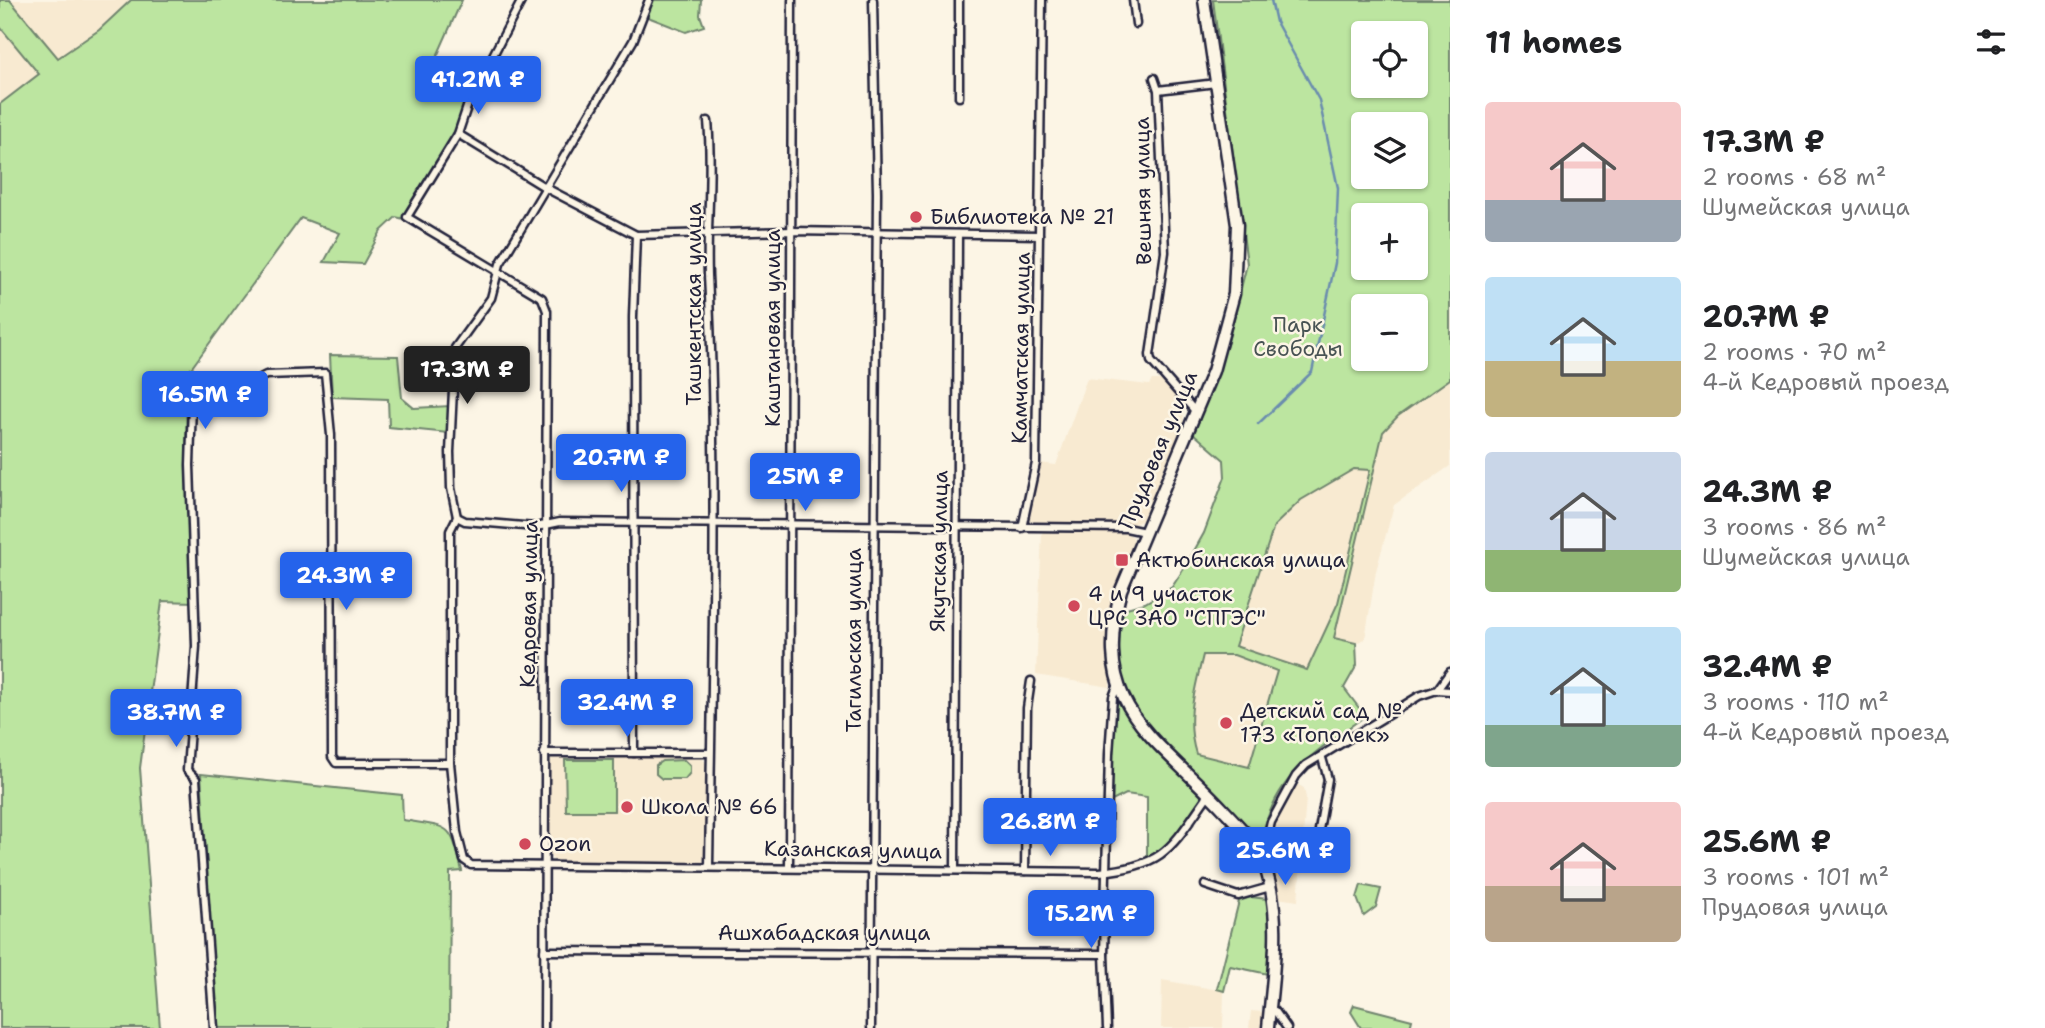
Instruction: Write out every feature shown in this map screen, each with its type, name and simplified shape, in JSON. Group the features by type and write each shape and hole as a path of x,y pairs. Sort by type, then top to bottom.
{"main road":[{"name":"Прудовая улица","path":"1204,0 1237,225 1238,256 1234,294 1224,340 1121,590 1114,617 1112,645 1118,684 1124,701 1141,728 1249,837 1262,859 1270,887 1276,936 1268,1028"}],"street":[{"path":"522,0 469,101 458,134 546,188 636,235 792,231 1040,235"},
{"path":"214,1028 196,779 187,770 195,646 190,465 192,404 203,387 246,386 265,375 325,373 331,435 332,757 337,763 450,763 450,531 457,517 451,488 450,452 456,348 462,334 491,298 498,271 633,41 649,0"},
{"name":"Каштановая улица","path":"789,866 792,0"},
{"name":"Тагильская улица","path":"871,1028 872,528 876,233 873,0"},
{"path":"959,0 959,97"},
{"name":"Камчатская улица","path":"1022,528 1037,463 1042,0"},
{"path":"1133,0 1136,24"},
{"name":"Вешняя улица","path":"1154,78 1158,90 1166,252 1150,355 1160,372 1195,411"},
{"path":"1158,90 1216,83"},
{"name":"Ташкентская улица","path":"708,121 712,157 709,232 713,524 709,866"},
{"name":"Кедровая улица","path":"458,134 407,217 542,298 547,311 549,515 546,525 544,1028"},
{"name":"Якутская улица","path":"955,868 958,234"},
{"path":"634,753 633,317 636,235"},
{"path":"457,517 465,521 546,525 560,522 872,528 956,525 1126,528 1145,532"},
{"path":"1437,690 1450,672"},
{"path":"1025,871 1027,708 1031,681"},
{"path":"1107,1028 1104,954 1109,754 1113,696 1118,684"},
{"path":"1262,859 1271,822 1284,793 1306,765 1322,758 1419,696 1437,690 1450,691"},
{"path":"544,753 710,753"},
{"path":"1322,758 1328,779 1319,830 1325,839"},
{"name":"Казанская улица","path":"450,763 457,832 464,860 471,865 1107,871 1140,867 1171,848 1209,794"},
{"path":"1205,885 1238,896 1270,887"},
{"name":"Ашхабадская улица","path":"544,951 1104,954"},
{"path":"1269,1010 1275,1011 1287,1028"}],"shaded area":[{"path":"10,0 131,0 99,30 58,58"},
{"path":"0,27 39,74 0,104"},
{"path":"1087,378 1149,385 1152,380 1164,380 1184,408 1183,427 1144,520 1134,524 1032,522 1027,518 1039,463 1056,465"},
{"path":"1450,379 1450,466 1394,505 1376,571 1365,639 1356,643 1334,639 1383,432 1398,416"},
{"path":"1354,469 1370,469 1338,603 1307,670 1234,646 1274,526 1301,500"},
{"path":"1042,532 1127,533 1133,537 1134,544 1116,588 1109,615 1110,687 1036,675"},
{"name":"Детский сад № 173 «Тополек»","path":"1203,654 1234,655 1278,671 1249,767 1196,755 1191,738 1190,708"},
{"name":"Школа № 66","path":"553,756 701,757 706,763 705,860 702,863 555,862 548,851 548,763"},
{"path":"1295,783 1304,788 1306,798 1298,901 1277,898 1267,857 1279,811"},
{"path":"1162,980 1224,991 1223,1028 1161,1028"},
{"path":"1251,1011 1263,1012 1262,1028 1249,1028"}],"green space":[{"path":"0,0 10,0 58,58 99,30 131,0 462,0 434,63 477,84 460,130 455,133 404,219 396,217 381,231 363,264 324,262 340,233 301,218 187,374 186,465 192,533 193,602 162,601 140,768 160,1028 0,1028 0,104 39,74 0,27"},
{"path":"645,0 701,0 700,15 704,26 686,32 648,17 640,11"},
{"name":"Парк Свободы","path":"1213,0 1450,0 1450,379 1398,416 1383,432 1334,638 1356,643 1357,665 1344,688 1365,716 1315,753 1288,780 1269,814 1262,836 1258,838 1153,736 1136,713 1124,687 1116,646 1119,610 1145,603 1172,587 1204,533 1225,477 1224,460 1194,434 1228,342 1247,264","holes":["1354,469 1370,470 1338,603 1307,670 1235,646 1274,526 1301,500","1203,655 1234,655 1277,671 1249,767 1196,754 1191,717"]},
{"path":"330,355 398,356 402,398 414,408 450,406 448,433 389,427 388,399 332,397"},
{"path":"1116,693 1136,729 1202,797 1168,845 1147,858 1147,797 1126,794 1110,802"},
{"path":"565,760 614,760 614,811 566,811"},
{"path":"684,760 690,766 690,773 685,779 662,779 656,774 656,765 662,761"},
{"path":"201,774 402,795 403,820 440,826 451,835 462,871 450,872 449,1028 217,1028"},
{"path":"1361,885 1381,889 1376,907 1364,916 1357,898"},
{"path":"1251,897 1267,899 1271,936 1268,974 1230,966 1224,991 1217,989 1239,901"},
{"path":"1354,1005 1412,1020 1410,1028 1361,1028 1351,1012"}],"waterway":[{"path":"1258,424 1312,372 1335,263 1338,188 1319,100 1276,22 1271,0"}],"place":[{"name":"Библиотека № 21","path":"916,217"},
{"name":"Актюбинская улица","path":"1122,560"},
{"name":"4 и 9 участок ЦРС ЗАО \"СПГЭС\"","path":"1074,606"},
{"name":"Детский сад № 173 «Тополек»","path":"1226,723"},
{"name":"Школа № 66","path":"627,807"},
{"name":"Ozon","path":"525,844"}]}
